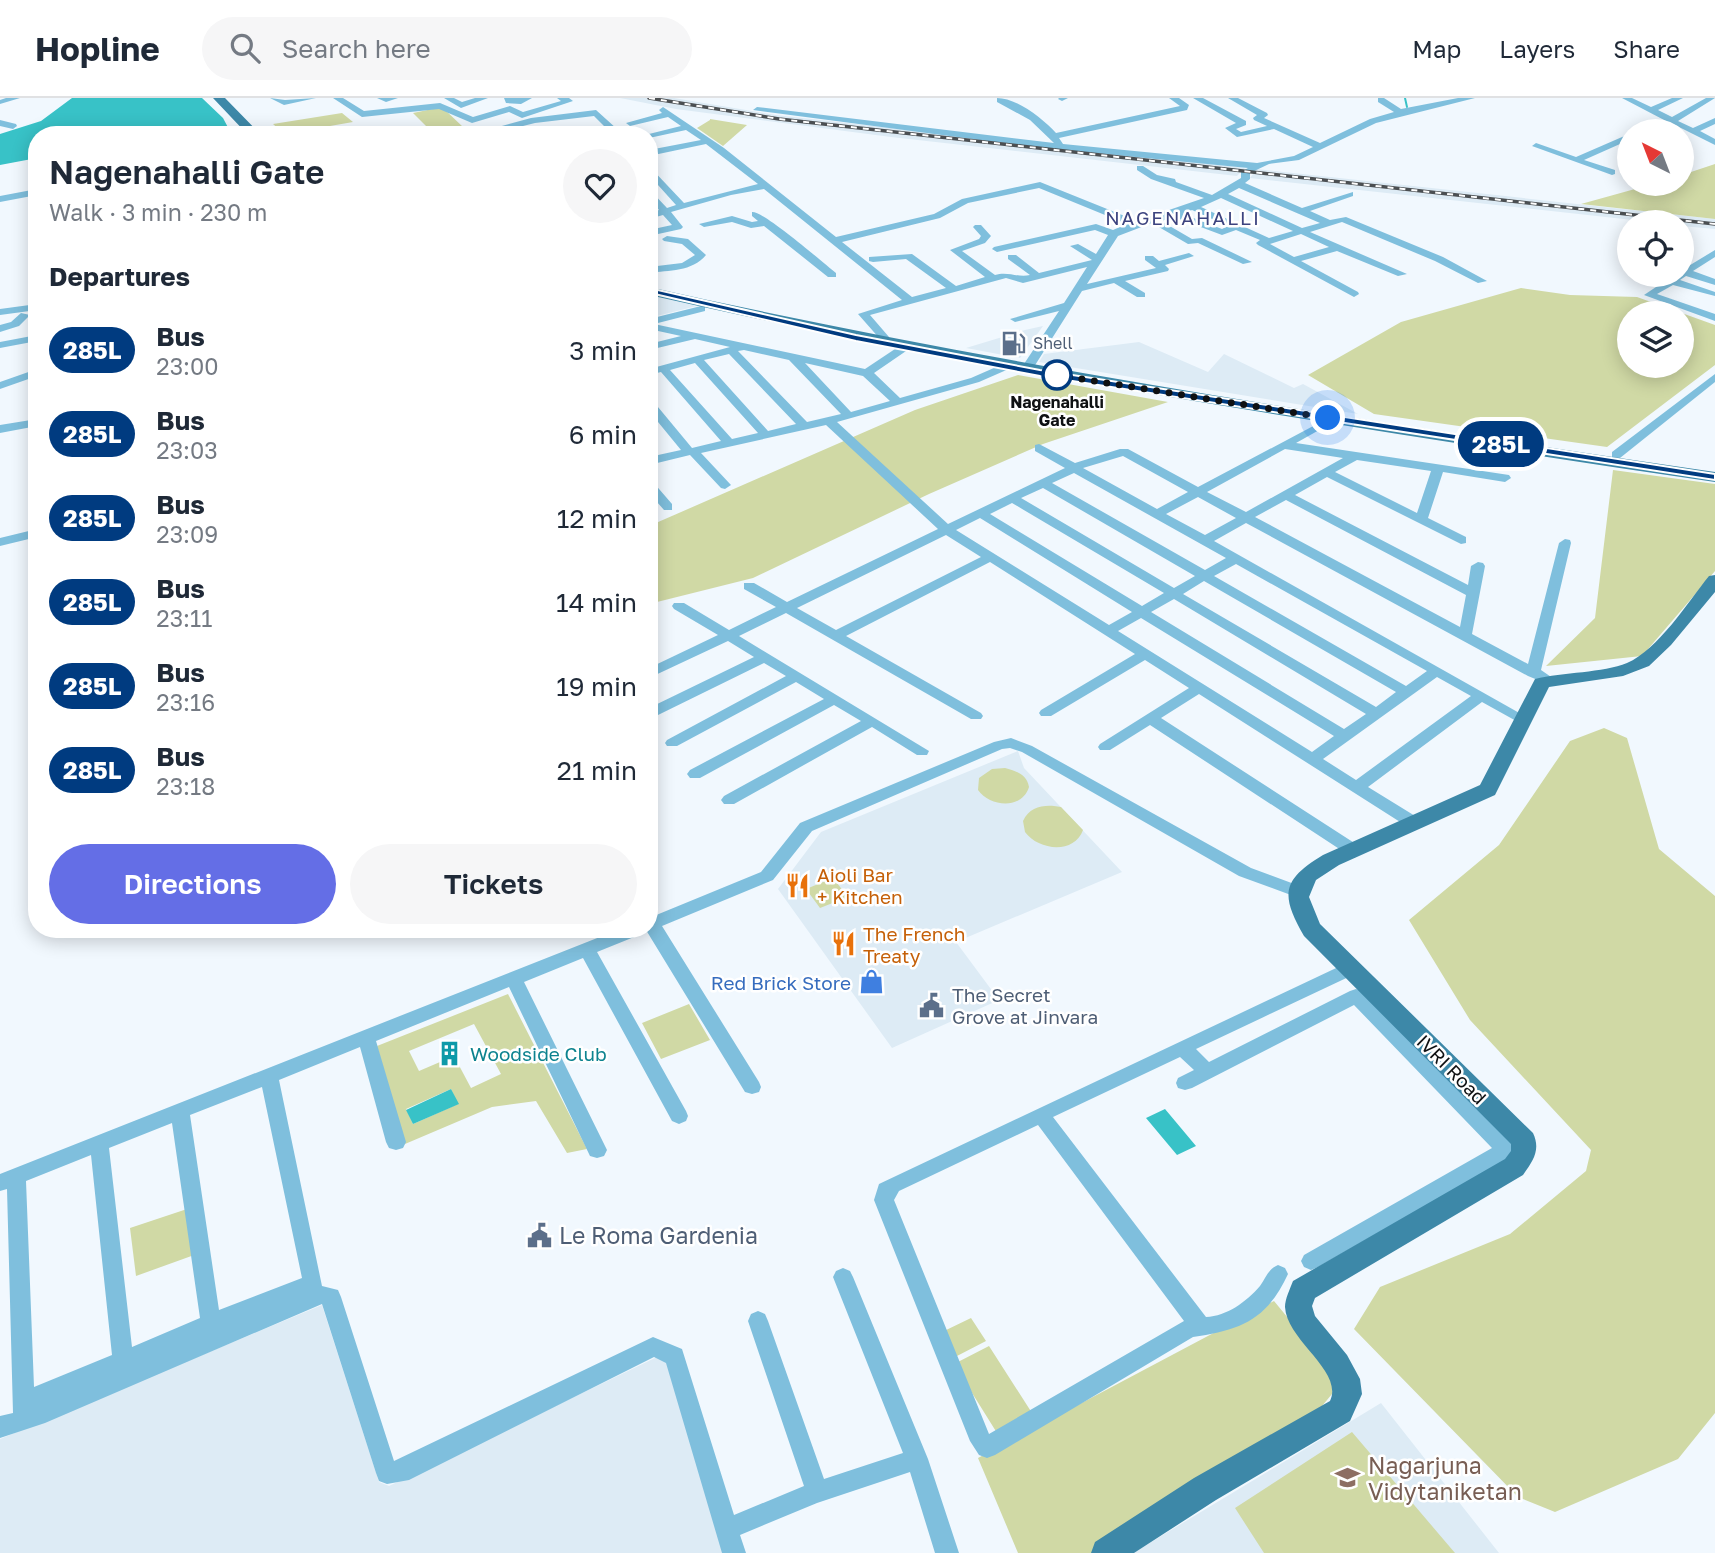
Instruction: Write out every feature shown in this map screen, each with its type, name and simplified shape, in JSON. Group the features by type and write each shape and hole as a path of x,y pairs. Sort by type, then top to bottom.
{"main road":[{"path":"219,98 246,126"},
{"path":"232,98 258,126"},
{"path":"658,286 1009,364"},
{"path":"658,292 905,347 1715,477"},
{"path":"1028,367 1715,470"},
{"path":"1299,892 1307,876 1353,850 1488,790 1505,761 1542,683 1541,677 1634,667 1649,657 1715,580"},
{"name":"IVRI Road","path":"1299,892 1302,913 1312,930 1524,1140 1525,1147 1522,1158 1514,1167 1387,1229 1307,1286 1300,1295"},
{"path":"1106,1553 1205,1489 1340,1411 1344,1406 1348,1396 1346,1379 1301,1318 1298,1306 1300,1295"}],"street":[{"path":"0,102 17,98"},
{"path":"274,98 285,103 312,98"},
{"path":"337,98 362,114 439,106 472,120 510,109 522,115 569,101 561,98"},
{"path":"381,98 394,98"},
{"path":"456,100 484,98"},
{"path":"456,100 504,98 517,103 528,98"},
{"path":"1055,136 1184,108 1185,105 1173,98"},
{"path":"1197,98 1243,122 1229,128 1240,135 1276,129 1317,146"},
{"path":"1232,98 1264,115 1257,118 1277,126 1276,129"},
{"path":"757,110 1060,147 1256,166 1296,158 1373,121 1471,98"},
{"path":"1626,98 1642,100 1652,110 1670,119"},
{"path":"1652,110 1679,98"},
{"path":"1677,119 1712,98"},
{"path":"1000,100 1020,108 1055,136 1060,147"},
{"path":"1381,100 1401,113"},
{"path":"630,123 667,112 708,141 910,301"},
{"path":"529,126 573,114 596,113 609,126"},
{"path":"1694,131 1715,121"},
{"path":"0,123 13,126"},
{"path":"658,133 689,127"},
{"path":"1694,131 1715,141"},
{"path":"658,151 708,141"},
{"path":"1582,157 1617,142"},
{"path":"1540,143 1616,170"},
{"path":"1028,367 1114,234 1216,196 1245,179 1246,172 1256,166"},
{"path":"1140,168 1154,177 1172,181 1170,183 1201,194 1216,196 1304,231 1402,274"},
{"path":"658,179 682,206"},
{"path":"1238,184 1327,222"},
{"path":"833,242 937,216 965,201 1040,185 1135,224"},
{"path":"658,213 763,186"},
{"path":"0,199 28,194"},
{"path":"1161,207 1201,194"},
{"path":"1300,212 1350,194"},
{"path":"658,202 678,227 658,231"},
{"path":"1191,206 1269,241"},
{"path":"779,210 790,208"},
{"path":"1173,213 1222,232 1237,226"},
{"path":"704,224 755,214 767,218 832,275"},
{"path":"732,219 751,225 767,218"},
{"path":"1153,220 1191,242 1199,240 1247,262"},
{"path":"1354,294 1261,243 1327,222 1347,220 1439,259 1482,281"},
{"path":"1176,234 1203,225"},
{"path":"978,227 986,236 982,241 955,250 994,279"},
{"path":"997,249 1096,227 1114,234"},
{"path":"658,269 685,265 696,261 701,255 685,241 667,239"},
{"path":"1075,246 1097,261"},
{"path":"1293,260 1338,248"},
{"path":"1694,266 1715,253"},
{"path":"1081,288 1164,269 1154,261 1189,256"},
{"path":"873,259 908,257 954,289"},
{"path":"1012,257 1037,276"},
{"path":"884,337 863,314 1006,275 1023,280 1097,261"},
{"path":"1700,262 1715,267"},
{"path":"1694,278 1715,282"},
{"path":"1116,280 1141,295"},
{"path":"1694,284 1711,294"},
{"path":"1661,287 1649,295 1715,318"},
{"path":"1015,319 1070,305"},
{"path":"658,321 701,309"},
{"path":"2,313 27,314"},
{"path":"0,329 15,324 27,314"},
{"path":"658,326 867,373 898,402"},
{"path":"658,346 696,336"},
{"path":"0,345 28,340"},
{"path":"658,369 746,346"},
{"path":"867,373 905,347"},
{"path":"731,350 804,426"},
{"path":"793,356 849,416"},
{"path":"697,359 766,435"},
{"path":"658,459 849,416 975,380 1009,364"},
{"path":"663,368 729,443"},
{"path":"0,386 28,375"},
{"path":"1616,455 1715,377"},
{"path":"658,414 691,452 725,485"},
{"path":"829,421 946,529 1414,823"},
{"path":"0,429 28,424"},
{"path":"1156,514 1317,427"},
{"path":"1283,445 1505,478"},
{"path":"1039,448 1523,719"},
{"path":"658,670 1074,468 1124,452 1541,677 1565,543"},
{"path":"1204,541 1355,456"},
{"path":"1420,520 1438,468"},
{"path":"1326,472 1461,540"},
{"path":"1043,483 1406,692"},
{"path":"1286,495 1473,593"},
{"path":"1012,498 1376,713"},
{"path":"658,499 668,507"},
{"path":"980,513 1345,736"},
{"path":"0,542 28,535"},
{"path":"835,635 991,557"},
{"path":"1108,631 1236,558"},
{"path":"1465,636 1478,566"},
{"path":"749,586 976,716"},
{"path":"678,606 922,751"},
{"path":"1046,713 1145,654"},
{"path":"658,710 764,657"},
{"path":"1312,759 1436,671"},
{"path":"672,743 797,676"},
{"path":"1105,747 1199,688"},
{"path":"1357,787 1481,695"},
{"path":"695,774 835,699"},
{"path":"1150,719 1353,850"},
{"path":"729,800 872,721"},
{"path":"658,921 767,876 806,827 999,745 1011,743 1027,749 1234,866 1299,892"},
{"path":"24,1411 8,1180 616,938"},
{"path":"654,938 752,1087"},
{"path":"587,950 679,1116"},
{"path":"1300,1295 1277,1278 1245,1312 1210,1327 1199,1325 987,1447 981,1441 884,1199 886,1190 892,1185 1351,968"},
{"path":"514,979 597,1150"},
{"path":"1185,1083 1356,996 1506,1150 1387,1229 1311,1261"},
{"path":"366,1037 396,1142"},
{"path":"1183,1048 1207,1072"},
{"path":"0,1427 24,1411 123,1361 313,1283 269,1076"},
{"path":"180,1112 211,1323"},
{"path":"1041,1115 1199,1325"},
{"path":"99,1145 123,1361"},
{"path":"843,1277 916,1459 947,1553"},
{"path":"24,1411 321,1294 331,1297 387,1473 401,1472 653,1347 675,1356 734,1553"},
{"path":"758,1321 817,1492"},
{"path":"727,1529 817,1492 916,1459"}],"shaded area":[{"path":"620,98 674,98 776,115 1245,168 1237,176 891,137 676,109"},
{"path":"1257,169 1633,210 1617,210 1617,218 1250,178"},
{"path":"1694,217 1715,219 1715,229 1694,227"},
{"path":"658,297 697,306 658,316"},
{"path":"1043,326 1020,358 966,348 1025,330"},
{"path":"1139,342 1208,372 1224,354 1294,388 1303,384 1358,414 1039,362 1044,354"},
{"path":"1018,751 1024,768 1122,872 956,942 999,1000 892,1048 778,889 821,832"},
{"path":"322,1305 379,1482 389,1486 657,1357 669,1363 726,1553 0,1553 0,1439"},
{"name":"Nagarjuna Vidytaniketan","path":"1381,1403 1499,1553 1133,1553"}],"green space":[{"path":"442,107 462,126 426,126 413,113"},
{"path":"342,113 353,122 330,126 273,124"},
{"path":"710,120 747,125 723,146 697,128"},
{"path":"1715,164 1715,219 1694,217 1694,210 1635,210 1581,204 1617,194 1694,196 1694,171"},
{"path":"1521,288 1570,295 1637,297 1648,301 1617,301 1617,378 1694,378 1694,317 1715,325 1715,365 1607,447 1374,414 1308,375 1401,322"},
{"path":"1018,375 1168,402 1043,444 929,494 753,578 658,602 658,522 915,410"},
{"path":"1613,470 1715,484 1715,571 1642,656 1546,666 1595,618"},
{"path":"1604,728 1627,738 1659,849 1715,896 1715,1413 1678,1459 1555,1512 1518,1497 1354,1329 1380,1287 1510,1234 1586,1171 1591,1150 1470,1020 1409,920 1499,845 1570,741"},
{"path":"1005,768 1021,774 1029,787 1020,800 1005,804 990,800 978,790 979,778 992,769"},
{"path":"1061,807 1083,830 1078,838 1064,846 1038,843 1025,832 1023,821 1032,810"},
{"path":"833,878 848,897 820,908 806,889"},
{"path":"508,994 587,1149 567,1153 536,1101 492,1107 405,1144 377,1046","holes":["474,1024 501,1074 471,1088 454,1056 419,1071 409,1051","451,1089 458,1104 413,1124 406,1109"]},
{"path":"689,1004 710,1040 661,1059 642,1023"},
{"path":"190,1208 197,1254 136,1276 130,1228"},
{"path":"1274,1301 1335,1375 1332,1394 1322,1406 1093,1553 1018,1553 978,1458"},
{"path":"971,1318 986,1341 957,1356 942,1332"},
{"path":"989,1346 1032,1413 997,1433 954,1364"},
{"path":"1352,1432 1455,1553 1264,1553 1235,1508"}],"water":[{"path":"72,98 202,98 223,118 227,126 28,126 28,160 0,165 0,134 41,121"},
{"path":"451,1089 459,1104 413,1124 406,1110"},
{"path":"1165,1109 1196,1146 1177,1155 1146,1118"}],"waterway":[{"path":"1405,98 1407,107"}],"railway":[{"path":"649,98 779,119 1715,224"}],"bus line":[{"name":"285L","path":"658,293 856,338 1040,373 1715,477"}],"place":[{"name":"Shell","path":"1013,343"},
{"name":"Nagenahalli Gate","path":"1057,375"},
{"name":"Aioli Bar + Kitchen","path":"797,885"},
{"name":"The French Treaty","path":"843,944"},
{"name":"Red Brick Store","path":"871,982"},
{"name":"The Secret Grove at Jinvara","path":"932,1005"},
{"name":"Woodside Club","path":"450,1053"},
{"name":"Le Roma Gardenia","path":"539,1235"},
{"name":"Nagarjuna Vidytaniketan","path":"1348,1478"}],"district":[{"name":"NAGENAHALLI","path":"1183,217"}],"route":[{"path":"1057,375 1328,418"}]}
